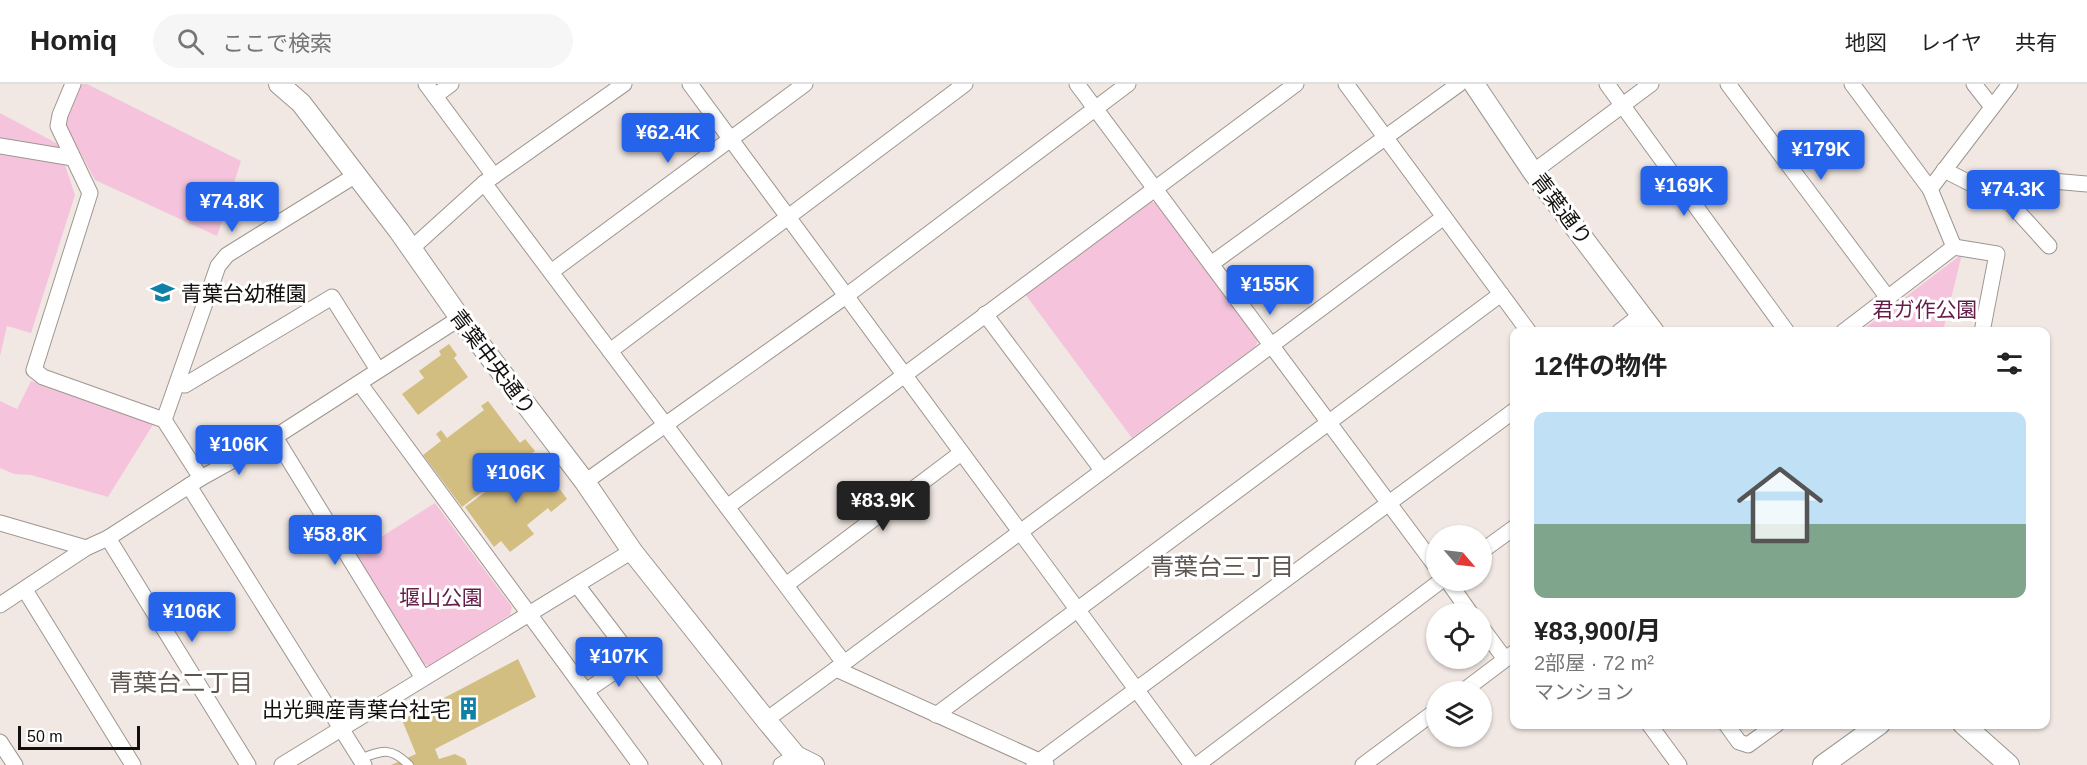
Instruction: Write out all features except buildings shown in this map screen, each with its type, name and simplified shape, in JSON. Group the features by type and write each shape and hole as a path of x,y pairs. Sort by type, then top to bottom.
{"street":[{"path":"73,84 60,115 58,126 90,193 34,370 42,377 165,420 195,482 362,762"},
{"name":"青葉中央通り","path":"279,84 301,103 412,248 460,318 585,482 632,551 797,762"},
{"path":"450,84 430,90 489,180 551,272 786,585 840,666 1040,764 1136,690 1510,414"},
{"path":"412,248 489,180 624,84"},
{"path":"690,84 1192,765"},
{"path":"551,272 805,84"},
{"path":"610,351 966,84"},
{"path":"1077,84 1426,553"},
{"path":"585,482 846,296 1128,84"},
{"path":"727,507 1296,84"},
{"path":"1346,84 1525,327"},
{"path":"1211,264 1459,84"},
{"name":"青葉通り","path":"1474,84 1533,172 1650,327"},
{"path":"1607,84 1783,327"},
{"path":"1533,172 1651,84"},
{"path":"1728,84 1888,298"},
{"path":"1852,84 1930,189 1954,247"},
{"path":"1974,84 1992,107"},
{"path":"1930,189 2010,84"},
{"path":"0,146 74,158"},
{"path":"1944,170 2011,204 2049,246"},
{"path":"165,420 218,266 227,255 356,175"},
{"path":"2011,204 2028,179 2087,184"},
{"path":"765,720 1444,217"},
{"path":"1850,327 1954,247 1998,254 1983,327"},
{"path":"936,715 1501,294"},
{"path":"178,384 185,385 332,297 378,370"},
{"path":"984,314 1102,470"},
{"path":"1625,327 1641,315"},
{"path":"0,605 86,548 108,538 195,482 360,384 460,318"},
{"path":"360,384 640,765"},
{"path":"274,436 423,678"},
{"path":"786,585 961,453"},
{"path":"0,523 86,548"},
{"path":"1492,544 1510,531"},
{"path":"108,538 248,765"},
{"path":"282,765 632,551"},
{"path":"577,585 714,765"},
{"path":"25,590 133,765"},
{"path":"1197,765 1427,591"},
{"path":"1476,681 1510,655 1492,638"},
{"path":"586,691 633,659"},
{"path":"1363,765 1382,760 1426,720"},
{"path":"1653,729 1679,765"},
{"path":"1730,729 1739,742 1748,745 1770,729"},
{"path":"1823,765 1873,729"},
{"path":"1969,729 2009,765"},
{"path":"0,742 15,765"}],"lane":[{"path":"362,762 379,752 398,754 409,765"}],"green space":[{"path":"82,84 87,84 241,161 217,236 95,180 65,124"},
{"path":"0,113 58,144 75,195 31,333 7,326 0,356"},
{"path":"1147,201 1157,203 1258,340 1256,346 1132,438 1025,294"},
{"name":"君ガ作公園","path":"1962,254 1944,327 1866,327"},
{"path":"31,381 154,423 108,497 31,475 14,474 0,468 0,401 17,409"},
{"name":"堰山公園","path":"435,503 512,607 510,615 430,666 421,663 354,554"}],"place":[{"name":"青葉台幼稚園","path":"163,293"},
{"name":"出光興産青葉台社宅","path":"469,709"}],"district":[{"name":"青葉台三丁目","path":"1222,566"},
{"name":"青葉台二丁目","path":"181,682"}]}
